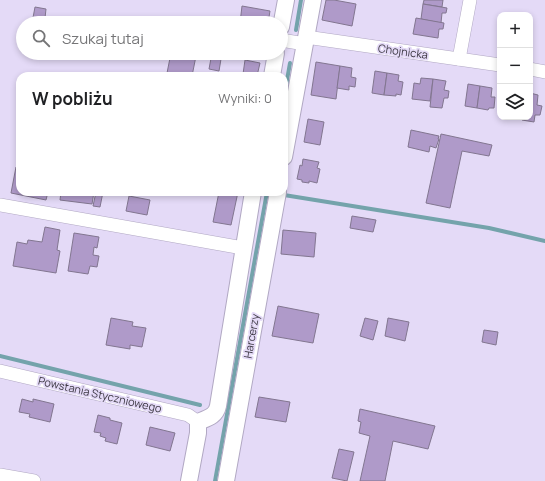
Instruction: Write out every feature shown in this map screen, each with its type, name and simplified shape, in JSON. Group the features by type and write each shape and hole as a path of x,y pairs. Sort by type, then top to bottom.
{"street":[{"path":"283,16 286,0"},
{"path":"288,135 313,0"},
{"path":"460,59 470,0"},
{"name":"Chojnicka","path":"288,40 305,40 497,65"},
{"path":"273,72 275,60"},
{"path":"533,70 545,72"},
{"name":"Harcerzy","path":"198,422 211,417 217,410 251,196"},
{"name":"Harcerzy","path":"226,481 277,196"},
{"path":"0,205 243,248"},
{"name":"Powstania Styczniowego","path":"0,371 188,415 198,422"},
{"path":"190,481 198,433 198,422"},
{"path":"0,475 30,481"}],"building":[{"path":"326,0 356,4 352,26 322,20"},
{"path":"424,0 443,0 442,7 423,4"},
{"path":"423,4 447,8 446,13 442,13 441,23 421,19"},
{"path":"242,6 270,11 269,16 241,16"},
{"path":"35,7 46,9 45,16 33,16"},
{"path":"416,18 444,23 443,29 439,29 438,38 413,34"},
{"path":"170,60 195,60 193,72 167,72"},
{"path":"211,60 221,60 219,71 209,69"},
{"path":"245,60 260,63 258,72 243,72"},
{"path":"316,62 340,66 336,99 311,95"},
{"path":"340,66 352,68 351,77 356,78 355,87 349,86 349,90 337,88"},
{"path":"375,71 387,73 384,95 372,93"},
{"path":"387,73 399,75 398,81 403,82 401,95 384,95"},
{"path":"421,78 433,79 430,101 412,99 414,83 420,84"},
{"path":"433,79 446,81 444,90 449,91 448,98 444,98 442,108 430,107"},
{"path":"468,84 480,86 477,108 465,106"},
{"path":"480,86 492,88 491,97 495,97 494,108 489,108 488,110 477,108"},
{"path":"533,94 538,95 537,105 542,106 540,115 535,115 534,122 522,120 533,120"},
{"path":"308,119 324,122 320,145 304,142"},
{"path":"411,130 439,136 436,148 430,146 429,152 408,147"},
{"path":"441,134 492,145 489,156 462,151 450,208 426,203"},
{"path":"303,159 319,162 317,168 320,169 317,183 309,181 309,183 302,182 302,180 297,179"},
{"path":"16,167 16,194 11,193"},
{"path":"26,196 47,196 46,200"},
{"path":"60,196 93,196 92,204 60,200"},
{"path":"95,196 102,196 100,207 93,206"},
{"path":"129,196 150,200 147,215 126,211"},
{"path":"218,196 237,196 231,225 213,222"},
{"path":"352,216 376,220 373,232 350,228"},
{"path":"45,227 60,230 57,250 60,251 56,273 13,266 17,242 27,244 28,240 42,242"},
{"path":"283,230 316,233 314,257 281,254"},
{"path":"74,233 99,237 97,248 94,247 93,255 99,256 97,267 90,266 88,274 68,271"},
{"path":"278,306 319,314 313,343 272,336"},
{"path":"111,318 133,322 132,326 146,328 142,347 130,345 130,349 106,345"},
{"path":"365,318 378,321 373,340 360,336"},
{"path":"388,318 409,322 405,341 385,336"},
{"path":"484,330 498,332 496,345 482,342"},
{"path":"259,397 290,402 286,422 255,417"},
{"path":"22,399 33,402 33,399 54,404 50,422 29,417 30,414 19,412"},
{"path":"360,409 435,426 428,449 393,441 385,481 360,481 370,436 359,433 361,422 358,421"},
{"path":"98,415 122,423 117,444 105,441 106,438 100,436 101,433 94,432"},
{"path":"150,427 175,433 170,451 146,445"},
{"path":"339,449 354,452 347,481 332,478"}],"waterway":[{"path":"296,30 301,0"},
{"path":"288,74 290,63"},
{"path":"215,481 266,196"},
{"path":"288,196 489,228 545,241"},
{"path":"0,356 200,405"}]}
